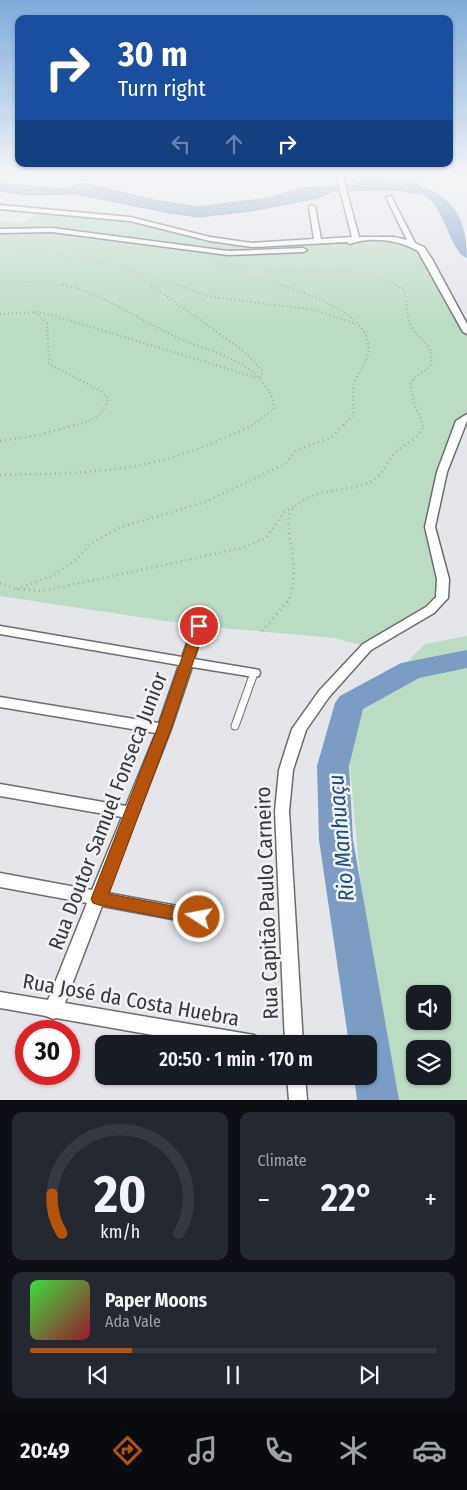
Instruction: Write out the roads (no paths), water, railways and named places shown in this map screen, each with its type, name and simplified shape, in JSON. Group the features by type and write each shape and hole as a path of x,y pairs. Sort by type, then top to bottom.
{"street":[{"path":"157,225 232,243 276,245 356,238 394,239 412,244"},
{"path":"315,225 318,242"},
{"path":"352,225 356,238"},
{"path":"403,225 412,244 428,258 467,332"},
{"path":"0,230 52,230 244,254 334,247 356,238"},
{"name":"Rua Capitão Paulo Carneiro","path":"294,1035 282,812 286,770 299,729 324,694 367,647 430,610 442,598 443,579 430,527 442,472 461,422 467,417"},
{"name":"Rua Doutor Samuel Fonseca Junior","path":"53,1011 99,899 164,729 199,626"},
{"path":"0,630 188,660 254,673"},
{"path":"0,702 164,729"},
{"path":"0,790 132,813"},
{"path":"0,880 199,917"},
{"name":"Rua José da Costa Huebra","path":"0,1000 53,1011 199,1035"},
{"path":"297,1085 298,1100"}],"lane":[{"path":"235,726 254,673"}],"waterway":[{"name":"Rio Manhuaçu","path":"454,225 467,253"},
{"name":"Rio Manhuaçu","path":"378,1100 336,840 333,766 350,703 411,670 467,659"}]}
